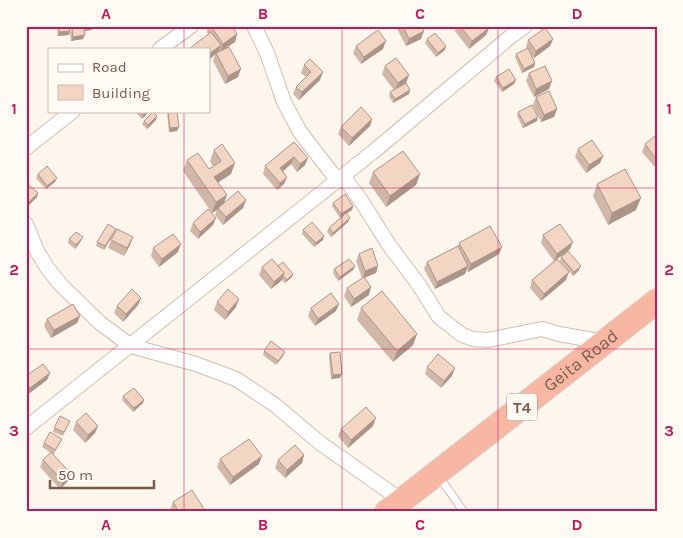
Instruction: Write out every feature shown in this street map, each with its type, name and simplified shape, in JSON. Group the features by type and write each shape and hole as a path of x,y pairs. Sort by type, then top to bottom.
{"highway":[{"name":"Geita Road","path":"394,506 657,301"}],"street":[{"path":"161,48 191,26"},
{"path":"254,26 267,53 284,102 300,132 362,202 389,245 419,285 438,317 462,335 473,339 488,340 542,328 559,334 604,342"},
{"path":"26,428 341,179 525,26"},
{"path":"26,148 72,112"},
{"path":"26,224 37,251 48,269 60,285 100,323 131,346 196,364 236,379 275,405 394,506"}],"lane":[{"path":"437,473 464,512"}],"building":[{"path":"59,26 69,26 70,31 59,32"},
{"path":"211,26 232,26 237,34 223,44"},
{"path":"403,26 421,26 424,31 409,39"},
{"path":"460,26 488,26 489,28 472,41"},
{"path":"84,27 85,35 73,37 72,29"},
{"path":"545,28 553,39 536,51 528,40"},
{"path":"378,30 386,41 364,57 356,46"},
{"path":"211,32 221,45 210,53 210,48 190,48"},
{"path":"435,33 446,46 438,53 427,39"},
{"path":"229,47 241,69 228,76 216,53"},
{"path":"528,48 535,63 524,69 516,54"},
{"path":"396,58 409,75 398,83 385,66"},
{"path":"310,59 323,72 302,92 296,87 311,72 304,65"},
{"path":"545,66 552,81 536,89 529,73"},
{"path":"509,69 516,80 503,88 496,77"},
{"path":"406,83 410,90 395,99 390,92"},
{"path":"549,91 557,109 544,115 536,97"},
{"path":"532,105 538,117 525,124 518,112"},
{"path":"361,107 372,119 352,138 341,127"},
{"path":"153,112 157,116 148,125 144,121"},
{"path":"168,112 177,112 179,127 170,128"},
{"path":"655,136 657,138 656,159 645,144"},
{"path":"592,140 603,156 589,165 578,149"},
{"path":"294,142 308,158 300,164 294,157 280,168 287,177 280,183 265,166"},
{"path":"222,144 235,163 214,177 227,195 216,202 187,160 198,153 209,169 221,161 214,150"},
{"path":"403,151 420,174 390,196 373,172"},
{"path":"47,166 57,178 47,186 38,174"},
{"path":"625,169 641,198 612,213 597,184"},
{"path":"27,183 38,193 29,202 26,199"},
{"path":"238,191 246,200 226,217 218,208"},
{"path":"345,194 353,206 341,214 333,203"},
{"path":"208,209 216,218 200,232 193,223"},
{"path":"346,213 350,218 333,233 329,228"},
{"path":"312,222 324,236 316,243 303,230"},
{"path":"108,224 116,229 105,246 97,242"},
{"path":"560,224 573,242 557,254 543,235"},
{"path":"490,226 502,247 471,264 459,243"},
{"path":"117,229 133,237 127,248 111,240"},
{"path":"76,232 83,237 76,245 69,239"},
{"path":"173,234 181,244 162,259 153,248"},
{"path":"458,246 468,266 437,282 427,262"},
{"path":"372,248 378,266 365,271 359,254"},
{"path":"568,251 581,266 574,272 561,257"},
{"path":"272,259 284,273 274,282 262,267"},
{"path":"349,259 355,266 340,277 334,269"},
{"path":"557,259 569,272 544,294 532,280"},
{"path":"283,262 293,274 287,280 278,266"},
{"path":"364,277 371,287 354,299 347,288"},
{"path":"132,289 141,298 126,314 117,306"},
{"path":"228,289 239,299 228,312 217,302"},
{"path":"382,291 417,334 397,351 361,308"},
{"path":"331,293 339,304 318,319 311,308"},
{"path":"73,304 80,316 54,330 47,319"},
{"path":"271,341 285,352 278,361 264,351"},
{"path":"340,352 342,374 333,375 330,353"},
{"path":"438,354 455,368 444,381 427,367"},
{"path":"43,364 50,373 30,388 26,383 26,376"},
{"path":"134,388 144,400 134,408 123,396"},
{"path":"366,407 376,418 351,440 341,429"},
{"path":"86,413 98,426 88,435 76,422"},
{"path":"60,416 70,421 64,432 54,428"},
{"path":"50,432 62,439 55,450 44,443"},
{"path":"249,439 262,456 233,477 220,459"},
{"path":"295,445 304,455 287,470 278,460"},
{"path":"51,452 71,474 63,481 43,460"},
{"path":"192,490 206,512 179,512 173,502"}]}
